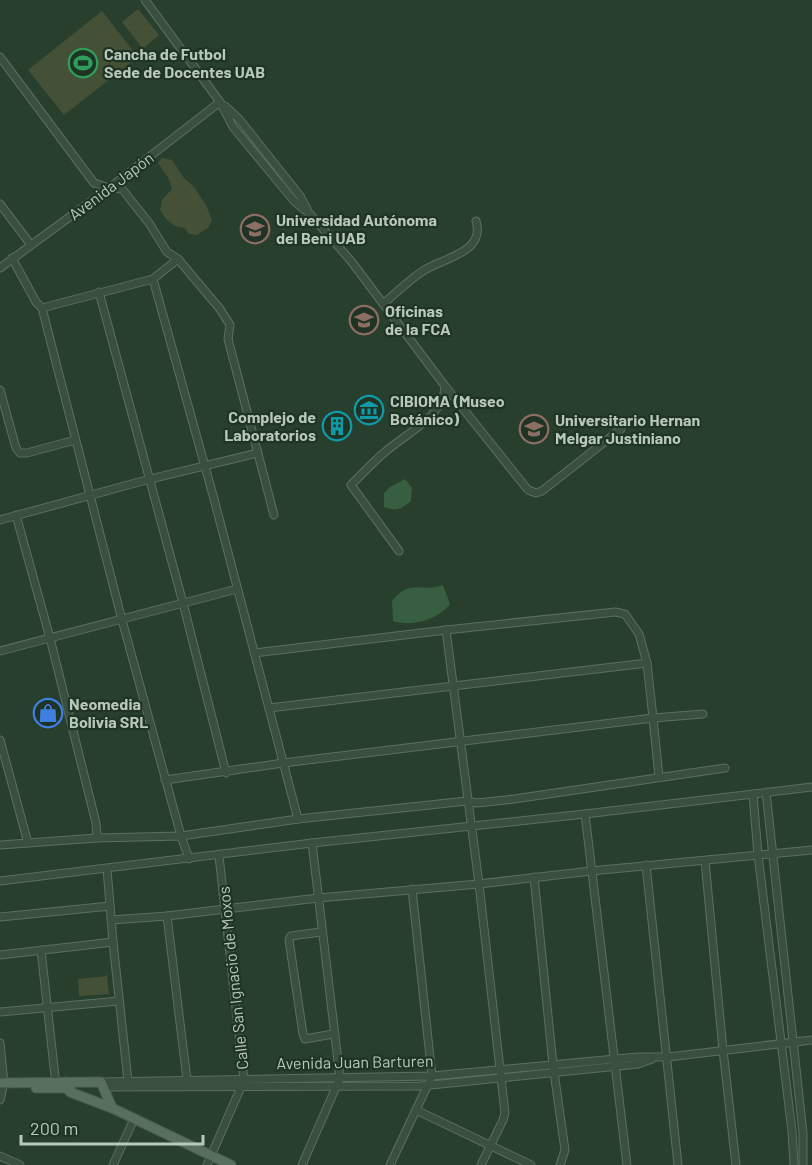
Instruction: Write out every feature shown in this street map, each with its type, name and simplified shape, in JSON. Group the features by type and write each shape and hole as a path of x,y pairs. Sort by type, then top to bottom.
{"main road":[{"name":"Avenida Juan Barturen","path":"2,1086 102,1084"},
{"path":"102,1084 111,1108"},
{"path":"66,1085 70,1092 134,1119 209,1161 231,1165"}],"street":[{"path":"145,0 220,102 239,118 300,196 310,214 351,261 528,490 536,493 542,491 621,429"},
{"path":"0,57 3,66 94,183 122,189 149,223 167,252 178,259 220,309 230,325 228,339 274,515"},
{"name":"Avenida Japón","path":"0,268 220,102"},
{"path":"0,204 31,245"},
{"path":"383,304 422,272 466,251 478,233 476,221"},
{"path":"12,258 36,303 42,308 122,620 189,860"},
{"path":"42,308 153,279 178,259"},
{"path":"153,279 298,819"},
{"path":"99,292 183,603 226,773"},
{"path":"399,551 351,484 383,453 430,416 445,397 446,386"},
{"path":"0,390 16,448 20,453 75,440"},
{"path":"0,520 150,479 258,453"},
{"path":"16,515 50,638 96,823 97,838"},
{"path":"0,651 237,589"},
{"path":"254,653 615,612 625,614 639,634 647,663 659,777"},
{"path":"446,630 505,1113 481,1165"},
{"path":"268,708 647,663"},
{"path":"165,780 460,741 703,714"},
{"path":"0,740 28,843"},
{"path":"0,845 97,838 181,836 298,819 468,801 477,803 514,799 725,768"},
{"path":"0,881 189,860 312,843 812,787"},
{"path":"766,792 802,1133 803,1165"},
{"path":"753,794 794,1165"},
{"path":"585,814 627,1165"},
{"path":"303,1165 340,1078 312,843"},
{"path":"111,920 812,850"},
{"name":"Calle San Ignacio de Moxos","path":"209,1161 244,1080 219,856"},
{"path":"705,861 736,1165"},
{"path":"646,865 678,1165"},
{"path":"107,869 128,1081"},
{"path":"534,877 565,1150 560,1165"},
{"path":"390,1165 432,1076 412,889"},
{"path":"0,917 110,906"},
{"path":"167,916 187,1080"},
{"path":"321,932 291,936 289,940 305,1039 333,1034"},
{"path":"0,955 113,942"},
{"path":"41,950 56,1085"},
{"path":"0,1012 119,1001"},
{"name":"Avenida Juan Barturen","path":"102,1084 241,1088 428,1086 500,1075 613,1063 638,1057 668,1057 812,1040"},
{"path":"0,1043 2,1086 0,1100"},
{"name":"Avenida Juan Barturen","path":"102,1084 128,1081 500,1075"},
{"path":"416,1110 531,1165"},
{"path":"113,1165 134,1119"},
{"path":"0,1155 20,1165"}],"shaded area":[{"path":"138,9 159,35 143,49 122,22"},
{"name":"Cancha de Futbol Sede de Docentes UAB","path":"102,11 138,57 64,115 28,70"},
{"path":"162,158 172,160 206,205 212,220 208,228 197,235 189,234 185,228 175,226 160,210 162,200 172,189 169,179 158,163"},
{"path":"405,479 412,488 411,501 399,509 384,507 384,493"},
{"path":"443,585 450,604 445,610 424,621 400,623 393,621 392,601 399,594 410,588"},
{"path":"107,976 109,994 79,996 78,979"}],"place":[{"name":"Cancha de Futbol Sede de Docentes UAB","path":"83,63"},
{"name":"Universidad Autónoma del Beni UAB","path":"255,229"},
{"name":"Oficinas de la FCA","path":"364,320"},
{"name":"CIBIOMA (Museo Botánico)","path":"369,410"},
{"name":"Complejo de Laboratorios","path":"337,426"},
{"name":"Universitario Hernan Melgar Justiniano","path":"534,429"},
{"name":"Neomedia Bolivia SRL","path":"48,713"}]}
